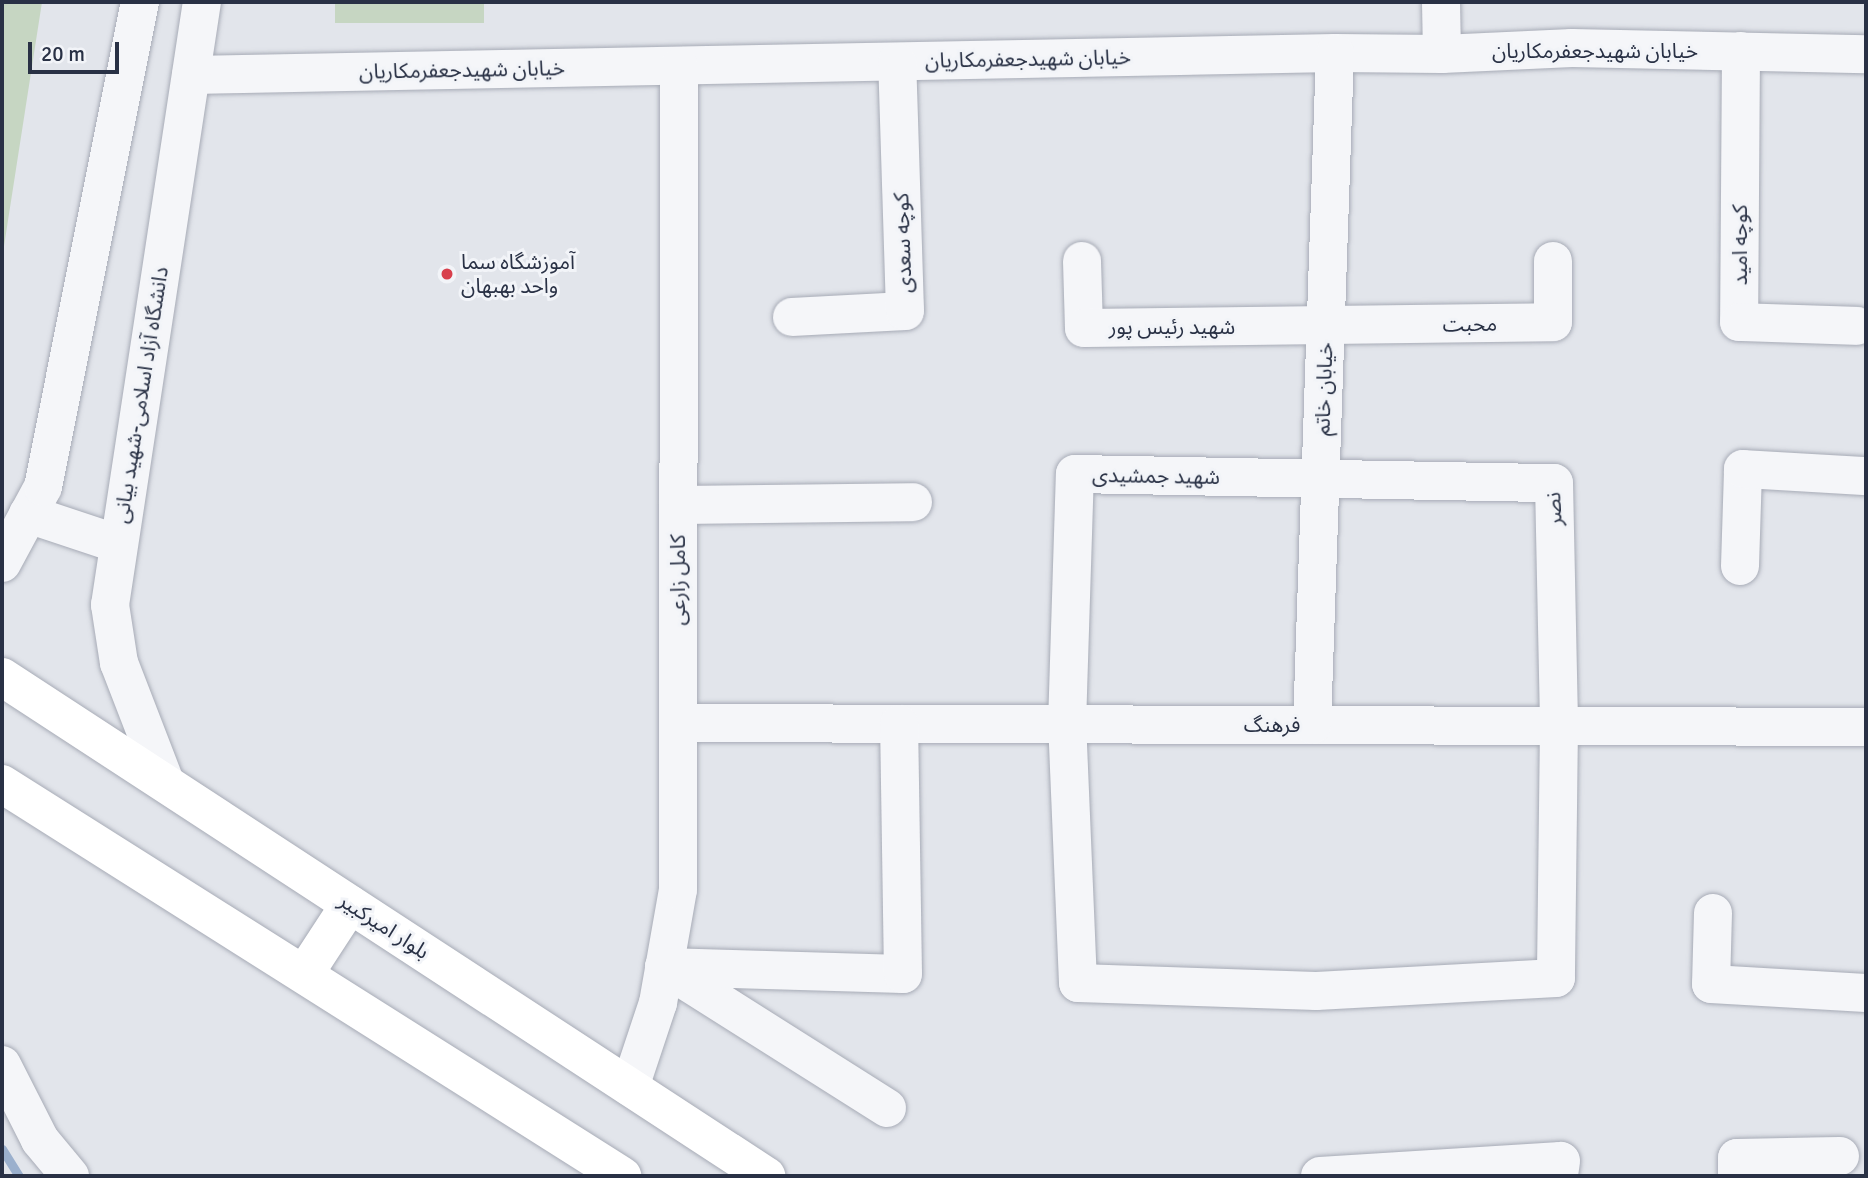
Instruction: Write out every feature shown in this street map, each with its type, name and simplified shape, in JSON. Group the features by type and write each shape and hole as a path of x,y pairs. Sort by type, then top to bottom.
{"main road":[{"name":"بلوار امیرکبیر","path":"2,677 766,1176"},
{"path":"2,784 622,1176"},
{"path":"305,974 350,904"}],"street":[{"path":"2,563 43,487 140,2"},
{"name":"دانشگاه آزاد اسلامی-شهید بیانی","path":"165,782 119,663 110,605 202,2"},
{"path":"1441,2 1441,54"},
{"name":"خیابان شهیدجعفرمکاریان","path":"191,75 1335,53 1441,54 1572,48 1866,54"},
{"name":"کوچه امید","path":"1741,51 1739,322 1857,326"},
{"name":"خیابان خاتم","path":"1311,725 1335,53"},
{"name":"کوچه سعدی","path":"792,317 905,311 898,62"},
{"name":"کامل زارعی","path":"630,1087 658,1003 678,890 680,66"},
{"name":"شهید رئیس پور","path":"1082,261 1084,328 1327,326"},
{"name":"محبت","path":"1327,326 1553,323 1553,261"},
{"path":"1740,566 1743,470 1866,476"},
{"name":"شهید جمشیدی","path":"1067,724 1075,474 1320,480"},
{"name":"نصر","path":"1320,480 1554,483 1559,726"},
{"path":"678,505 913,502"},
{"path":"28,514 118,544"},
{"name":"فرهنگ","path":"678,723 1866,726"},
{"path":"664,967 903,974 899,724"},
{"path":"1067,724 1078,983 1316,991 1556,978 1559,726"},
{"path":"1713,913 1712,984 1866,993"},
{"path":"664,967 887,1108"},
{"path":"2,1065 40,1140 70,1176"},
{"path":"1737,1176 1737,1158 1840,1156"},
{"path":"1320,1176 1560,1161 1559,1176"}],"green space":[{"path":"2,2 42,2 2,259"},
{"path":"335,2 484,2 484,23 335,23"}],"waterway":[{"path":"2,1149 19,1176"}],"place":[{"name":"آموزشگاه سما واحد بهبهان","path":"447,274"}]}
